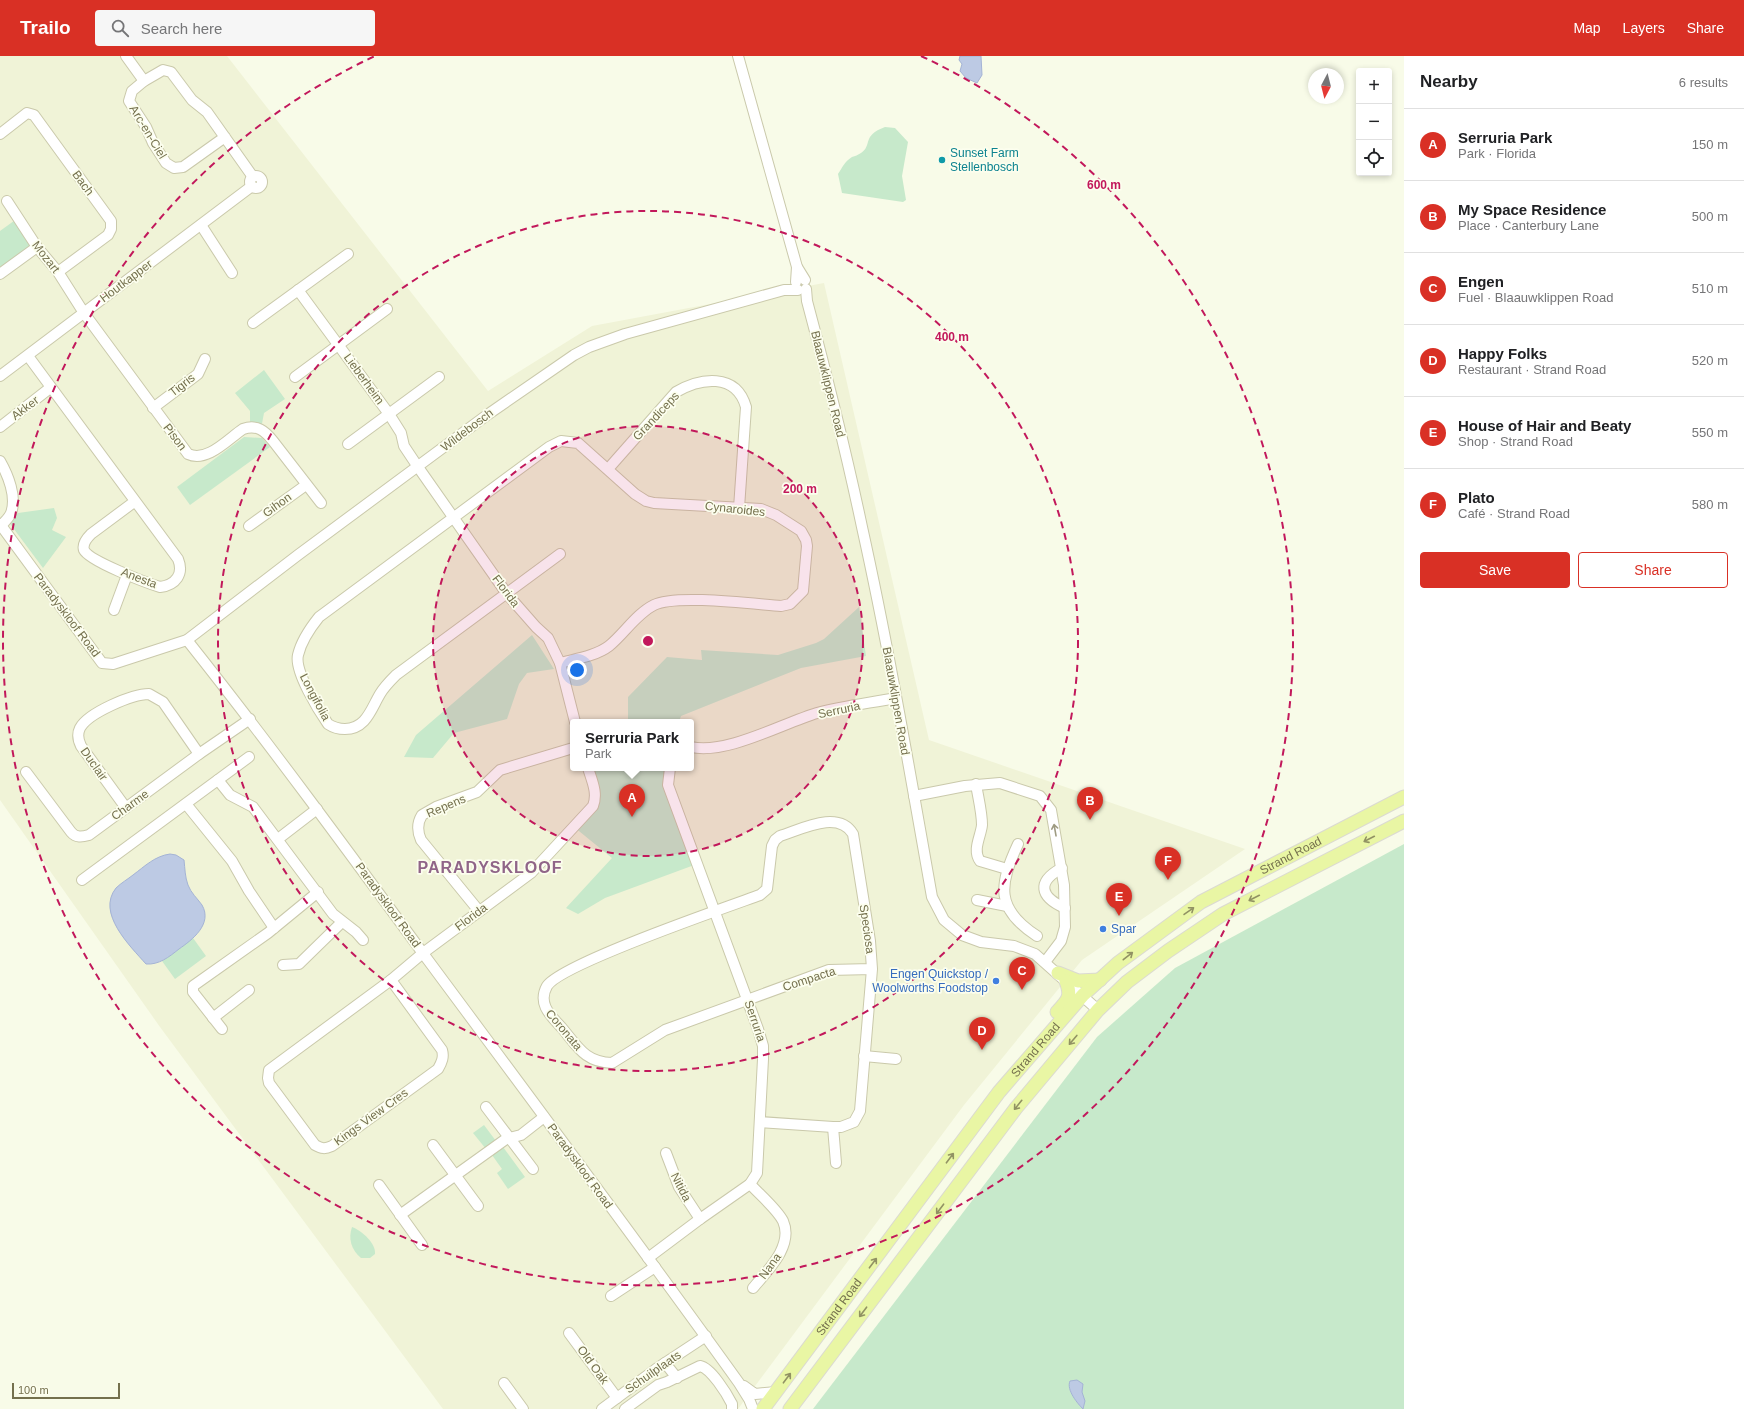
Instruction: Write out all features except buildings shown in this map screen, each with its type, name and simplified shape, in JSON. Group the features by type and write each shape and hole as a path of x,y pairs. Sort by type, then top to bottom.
{"main road":[{"name":"Strand Road","path":"761,1409 776,1392 999,1092 1083,995 1157,933 1201,902 1404,797"},
{"name":"Strand Road","path":"790,1409 1016,1108 1098,1010 1127,982 1168,951 1223,914 1404,821"},
{"path":"1062,977 1078,981 1100,980"},
{"path":"1033,1052 1039,1035 1067,1000 1070,990 1062,977"}],"street":[{"path":"126,56 144,81"},
{"name":"Blaauwklippen Road","path":"738,56 835,409 862,527 896,698 932,897 938,912 953,928 970,939 1014,946 1035,954 1083,995 1098,1010"},
{"name":"Arc-en-Ciel","path":"225,137 183,167 179,168 169,166 159,153 146,127 129,101 132,91 144,81 163,70 171,72 192,100 207,112 225,137 253,181"},
{"name":"Bach","path":"0,133 27,113 34,115 110,221 111,229 108,235 58,272"},
{"name":"Houtkapper","path":"0,376 201,225 253,181"},
{"name":"Mozart","path":"7,201 37,246 58,272 84,313"},
{"path":"201,225 232,273"},
{"path":"0,274 37,246"},
{"path":"253,323 348,254"},
{"name":"Wildebosch","path":"187,640 298,555 553,368 589,347 625,334 800,286"},
{"name":"Lieberheim","path":"298,290 389,414 401,433 404,446 418,467"},
{"name":"Lieberheim","path":"295,377 387,309"},
{"name":"Pison","path":"84,313 184,450 193,457 205,455 243,429 248,427 260,428 266,432 321,503"},
{"name":"Anesta","path":"28,356 134,502 178,559 181,570 180,575 174,582 160,587 128,575 88,555 83,546 86,539 91,534 134,502"},
{"name":"Tigris","path":"153,408 198,374 205,359"},
{"name":"Lieberheim","path":"348,444 439,377"},
{"name":"Grandiceps","path":"608,469 676,392 690,386 714,380 721,381 739,394 744,400 746,407 739,508"},
{"name":"Akker","path":"0,427 50,388"},
{"name":"Cynaroides","path":"454,518 549,447 561,441 578,443 635,494 646,501 654,503 767,510 795,527 804,535 807,546 804,584 799,596 790,604 781,606 681,600 661,602 653,605 643,613 607,648 560,663"},
{"path":"0,461 8,478 12,501 10,514 1,525"},
{"name":"Florida","path":"418,467 507,594 532,623 548,638 560,663 575,719"},
{"name":"Gihon","path":"249,526 306,485"},
{"name":"Longifolia","path":"454,518 325,612 312,626 298,654 298,664 301,673 328,724 334,728 343,729 359,726 366,719 380,693 396,675 560,554"},
{"name":"Paradyskloof Road","path":"1,525 102,662 112,664 187,640 250,719 740,1382 750,1399 761,1409"},
{"path":"114,610 128,575"},
{"name":"Duclair","path":"126,808 81,746 78,736 82,725 109,706 128,698 149,694 163,702 199,754"},
{"name":"Serruria","path":"694,748 706,750 724,747 818,713 896,698"},
{"name":"Charme","path":"26,772 71,832 76,836 82,837 89,835 199,754 250,719"},
{"name":"Repens","path":"479,911 421,840 418,826 422,815 478,792 500,770 570,749"},
{"path":"82,880 249,757"},
{"name":"Florida","path":"423,953 531,873 593,806 596,799 589,771"},
{"name":"Serruria","path":"670,771 668,785 748,1000 763,1046 757,1173 750,1184"},
{"path":"218,780 230,795 253,808 334,914 356,932 363,940"},
{"path":"914,796 976,784 1000,783 1034,794 1046,801 1051,810 1062,868 1065,934 1045,962"},
{"path":"976,784 982,822 976,850 978,858 980,861 1007,868"},
{"path":"186,804 232,861 249,891 274,928"},
{"path":"278,839 317,809"},
{"name":"Speciosa","path":"715,911 763,893 768,884 772,846 775,840 780,836 826,822 844,824 853,834 870,941 872,969 860,1111 854,1122 841,1127 760,1122"},
{"path":"1018,844 1007,868 1004,887 1007,906 1018,922 1037,936"},
{"path":"1062,868 1050,874 1044,885 1045,891 1053,902 1065,908"},
{"path":"222,1029 193,992 193,986 274,928 318,892"},
{"path":"977,900 1007,906"},
{"name":"Coronata","path":"715,911 608,953 559,976 547,987 545,1007 548,1013 588,1058 612,1063 665,1030 748,1000"},
{"path":"283,965 299,964 342,922"},
{"name":"Kings View Cres","path":"391,980 442,1050 442,1064 332,1146 325,1149 315,1146 269,1083 269,1070 391,980 423,953"},
{"name":"Compacta","path":"748,1000 829,970 872,969"},
{"path":"213,1018 249,990"},
{"path":"864,1056 896,1059"},
{"path":"486,1107 533,1169"},
{"path":"400,1215 509,1138 521,1134 544,1117"},
{"path":"833,1127 836,1163"},
{"path":"433,1145 478,1206"},
{"name":"Nitida","path":"666,1153 679,1187 700,1218"},
{"path":"648,1258 700,1218 750,1184"},
{"name":"Nana","path":"750,1184 782,1220 785,1234 780,1253 753,1288"},
{"path":"379,1185 422,1245"},
{"path":"611,1296 655,1267"},
{"name":"Old Oak","path":"569,1333 617,1398"},
{"name":"Schuilplaats","path":"602,1409 665,1363 706,1336"},
{"path":"665,1363 677,1378"},
{"path":"625,1409 658,1385 677,1378 698,1366 706,1368 729,1399 732,1404 732,1409"},
{"name":"Paradyskloof Road","path":"740,1382 755,1394 776,1392"},
{"path":"504,1383 523,1409"}],"shaded area":[{"path":"0,56 227,56 488,391 592,326 824,283 929,740 1245,849 1082,960 964,1105 738,1409 443,1409 160,1027 0,800"},
{"path":"885,127 895,128 908,142 902,176 906,200 903,202 842,193 838,174 842,167 852,157 860,154 864,150 873,134"},
{"path":"18,218 37,247 0,274 0,231"},
{"path":"264,370 285,399 264,413 261,429 250,427 250,411 235,393"},
{"path":"244,437 262,438 270,447 190,505 177,487"},
{"path":"54,508 57,518 52,530 66,537 43,568 8,521 18,513"},
{"path":"859,607 866,656 801,668 681,716 680,719 628,719 628,697 667,657 702,660 701,650 778,655 824,639"},
{"path":"532,635 554,669 527,673 519,684 507,719 454,733 433,758 404,757 416,735"},
{"path":"588,771 669,771 668,776 697,864 605,898 578,914 566,908 612,858 574,827 593,806"},
{"path":"1404,844 1404,1409 813,1409 1097,1037 1175,968"},
{"path":"193,938 206,956 175,979 162,961"},
{"path":"484,1125 496,1141 486,1149 473,1133"},
{"path":"503,1147 525,1177 508,1189 497,1173 502,1169 492,1155"},
{"path":"352,1227 364,1234 371,1242 375,1250 375,1254 370,1258 361,1258 353,1248 350,1240"}],"water":[{"path":"960,56 981,56 982,75 977,83 966,78 960,71 962,64 959,60"},
{"path":"170,854 176,855 184,860 188,885 192,893 202,905 205,912 205,919 200,931 171,955 164,960 146,964 124,939 112,918 110,908 111,898 118,886 146,865 155,859"},
{"path":"1077,1380 1083,1384 1082,1392 1085,1401 1083,1409 1073,1396 1069,1385 1070,1381"}],"place":[{"name":"Sunset Farm Stellenbosch","path":"942,160"},
{"name":"Serruria Park","path":"632,817"},
{"name":"My Space Residence","path":"1090,820"},
{"name":"Plato","path":"1168,880"},
{"name":"House of Hair and Beaty","path":"1119,916"},
{"name":"Spar","path":"1103,929"},
{"name":"Engen Quickstop / Woolworths Foodstop","path":"996,981"},
{"name":"Engen","path":"1022,990"},
{"name":"Happy Folks","path":"982,1050"}],"district":[{"name":"PARADYSKLOOF","path":"490,867"}]}
